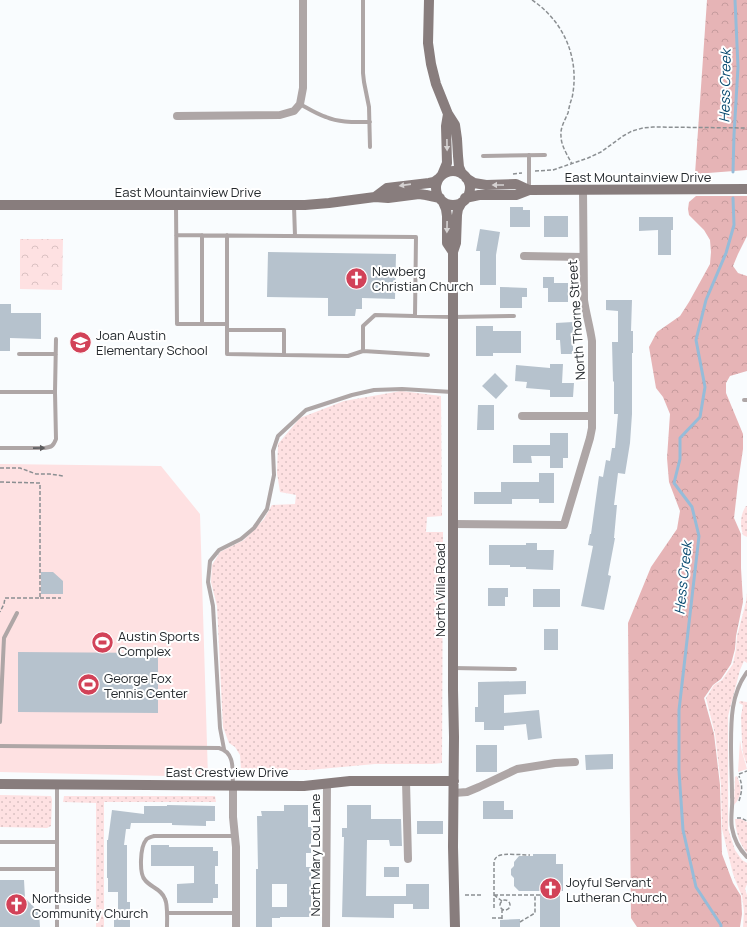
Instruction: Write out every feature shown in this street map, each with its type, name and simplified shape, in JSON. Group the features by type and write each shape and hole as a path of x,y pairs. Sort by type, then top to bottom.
{"main road":[{"path":"429,0 428,43 430,64 448,114 455,125 459,167 468,183 469,188 468,194 464,200 453,204 442,200 437,194 436,190 436,184 447,163 446,126 448,114"},
{"path":"440,177 446,172 451,171 457,172 464,176"},
{"name":"East Mountainview Drive","path":"464,176 474,183 486,185 516,184 529,190"},
{"name":"East Mountainview Drive","path":"375,197 387,188 434,182 440,177"},
{"name":"East Mountainview Drive","path":"464,200 480,195 516,195 529,190 747,189"},
{"name":"East Mountainview Drive","path":"0,205 294,205 329,203 375,197 388,198 419,194 442,200"},
{"name":"North Villa Road","path":"442,200 448,216 447,243 453,252"},
{"name":"North Villa Road","path":"455,927 453,847 454,737 452,317 453,252 456,243 458,209 464,200"},
{"name":"East Crestview Drive","path":"0,784 304,786 350,782 454,781"}],"street":[{"path":"177,116 280,115 294,111 300,104 304,88 303,0"},
{"name":"North Thorne Street","path":"453,524 564,525 590,438 592,416 592,341 584,300 583,190"},
{"path":"524,256 583,257"},
{"path":"522,416 592,416"},
{"path":"454,792 467,792 490,783 517,768 575,762"},
{"path":"406,781 408,859"},
{"name":"North Mary Lou Lane","path":"326,927 327,784"},
{"path":"233,785 233,817 236,836 236,927"}],"lane":[{"path":"363,0 363,73 370,106 370,147"},
{"path":"300,104 326,117 336,120 370,122"},
{"path":"483,156 545,156"},
{"path":"529,156 529,190"},
{"path":"176,205 177,324 226,324"},
{"path":"294,205 295,236"},
{"path":"176,235 416,237 415,316"},
{"path":"202,235 202,324"},
{"path":"227,235 226,354 348,356 363,351 428,355"},
{"path":"363,351 363,326 375,315 452,317 514,316"},
{"path":"226,330 284,330 284,355"},
{"path":"0,448 44,448 51,447 54,444 56,439 56,339"},
{"path":"19,354 56,354"},
{"path":"224,749 220,728 213,606 208,582 210,561 219,550 241,539 254,528 267,509 274,475 273,451 278,436 306,410 352,395 374,390 402,389 453,392"},
{"path":"0,392 55,392"},
{"path":"0,722 4,638 17,613"},
{"path":"453,668 515,669"},
{"path":"747,672 735,694 732,706 731,826 734,839 741,851 747,857"},
{"path":"0,746 219,748 227,751 232,759 233,785"},
{"path":"57,784 57,927"},
{"path":"166,927 167,913 165,898 159,890 150,885 143,878 141,869 142,847 146,840 154,836 236,836"},
{"path":"0,842 57,842"},
{"path":"0,869 57,869"},
{"path":"167,913 236,913"}],"path":[{"path":"532,0 539,4 559,26 565,37 574,62 574,87 560,137 572,164"},
{"path":"508,174 553,170 572,164 601,152 623,136 632,131 643,128 747,128"},
{"path":"0,468 20,468 36,474 63,476"},
{"path":"0,482 40,483 40,598"},
{"path":"0,612 5,598 61,598"},
{"path":"736,775 747,771"},
{"path":"738,774 742,783 738,803"},
{"path":"735,818 741,818 747,821"},
{"path":"494,908 494,861 497,857 502,855 530,855"},
{"path":"465,895 482,895"},
{"path":"494,895 540,895"},
{"path":"494,895 502,901 508,900 510,905 508,909 505,910 502,908"},
{"path":"520,922 535,913 535,895"},
{"path":"600,896 617,897"},
{"path":"572,897 583,897"},
{"path":"492,918 502,919 502,908 500,904 502,901"}],"green space":[{"path":"707,0 747,0 747,170 695,174"},
{"path":"696,196 747,196 747,236 733,266 738,273 747,276 747,371 730,376 726,383 726,393 743,434 743,449 734,518 741,534 743,602 731,664 721,679 713,685 704,698 714,734 720,785 722,854 733,883 741,896 742,914 740,927 637,927 631,918 628,623 651,567 677,529 680,511 669,482 667,458 670,414 663,397 656,388 649,347 657,332 680,316 710,264 710,240 704,230 689,215 689,202"},
{"path":"20,239 63,239 62,290 20,289"},
{"path":"401,391 441,396 442,516 427,517 426,532 443,532 442,763 375,764 309,770 241,770 240,755 235,747 229,743 223,727 217,606 211,582 212,565 220,552 244,540 264,519 272,505 295,504 296,495 280,492 277,473 278,444 300,418 344,401"},
{"name":"Austin Sports Complex","path":"0,464 161,466 200,514 208,777 0,772"},
{"path":"746,506 747,537 743,535 741,528 742,516"},
{"path":"747,593 747,663 744,661 740,670 728,716 728,829 735,850 742,860 747,863 747,884 745,889 747,895 747,927 743,927 744,911 742,896 733,874 722,829 721,785 715,734 706,698 714,685 722,680 733,664 737,636"},
{"path":"740,701 747,702 747,765 743,754 741,716 743,705 739,703"},
{"path":"740,740 747,769 738,772"},
{"path":"737,776 740,794 734,805 735,777"},
{"path":"0,795 51,796 51,826 47,828 0,827"},
{"path":"64,796 215,796 216,802 104,802 104,927 96,927 96,803 63,802"},
{"path":"735,819 741,819 747,822 747,853 738,837"}],"building":[{"path":"510,207 523,207 523,210 530,210 530,227 510,227"},
{"path":"544,216 568,216 568,237 544,237"},
{"path":"639,217 673,217 673,230 671,230 671,255 658,255 658,230 639,231"},
{"path":"480,229 500,232 496,255 496,285 480,285 480,251 476,251"},
{"path":"268,252 396,254 395,299 362,298 362,309 356,309 355,316 328,316 328,298 267,297"},
{"path":"543,277 554,277 554,283 568,283 568,302 548,302 548,288 543,288"},
{"path":"500,287 527,288 527,297 522,297 522,308 500,308"},
{"path":"606,300 632,300 631,331 633,331 633,353 630,443 625,474 618,473 614,505 617,505 615,538 608,575 611,576 604,610 581,606 593,546 588,545 591,534 599,476 603,477 606,460 610,461 612,448 615,448 618,414 614,414 612,342 618,342 618,311 606,310"},
{"path":"0,304 11,304 11,313 41,313 41,339 10,338 10,351 0,351"},
{"path":"573,322 573,354 561,354 560,340 556,340 556,323"},
{"path":"476,326 493,326 493,331 521,331 521,353 493,353 493,356 476,356"},
{"path":"550,364 563,364 562,383 574,383 573,397 550,397 550,390 526,388 527,382 515,381 516,365 550,368"},
{"path":"495,373 508,386 496,399 482,386"},
{"path":"478,405 494,405 494,430 477,430"},
{"path":"550,433 568,433 568,458 563,458 563,468 550,468 550,456 531,456 532,463 513,463 513,445 550,445"},
{"path":"539,473 554,473 554,503 539,503 539,499 512,499 512,504 474,504 474,492 501,492 501,482 539,482"},
{"path":"526,543 537,543 537,550 554,550 553,570 526,569 526,567 510,567 510,565 489,565 489,545 526,545"},
{"path":"41,572 53,572 63,581 63,594 41,594"},
{"path":"488,588 508,588 508,597 505,597 505,606 488,606"},
{"path":"533,589 560,589 560,607 533,607"},
{"path":"544,629 558,629 558,650 544,650"},
{"name":"George Fox Tennis Center","path":"18,652 158,653 158,713 18,712"},
{"path":"526,681 526,694 504,695 504,713 539,710 542,738 528,740 526,724 504,726 504,730 484,730 484,722 475,722 475,707 478,707 478,682"},
{"path":"476,745 497,745 497,772 476,772"},
{"path":"613,754 613,769 586,770 585,755"},
{"path":"483,801 504,801 504,810 513,810 513,819 483,819"},
{"path":"284,805 308,805 308,827 313,827 313,837 311,837 311,853 306,853 306,867 311,867 311,917 272,918 272,927 256,927 256,869 258,869 257,816 262,816 261,811 284,811","holes":["272,884 287,884 287,907 272,907"]},
{"path":"347,805 371,805 371,819 401,819 402,846 390,846 389,840 367,840 366,896 406,896 406,884 429,884 429,909 413,909 413,904 394,904 394,918 342,917 344,837 342,837 342,828 347,828"},
{"path":"144,806 215,806 215,821 206,821 206,826 172,825 172,823 131,823 130,829 126,829 124,845 127,845 127,902 130,902 130,927 114,927 114,912 118,912 118,892 108,892 107,878 107,840 112,810 144,814"},
{"path":"417,821 443,821 443,834 417,834"},
{"path":"151,845 169,845 169,847 213,847 213,851 218,851 218,866 215,866 215,884 218,884 218,898 213,898 213,903 177,903 177,884 194,883 194,866 151,866"},
{"name":"Joyful Servant Lutheran Church","path":"533,854 556,854 556,864 563,864 563,891 560,891 560,927 540,927 540,891 519,891 514,886 514,878 511,875 511,869 514,866 514,862 519,856 533,856"},
{"path":"384,867 399,867 399,877 384,877"},
{"name":"Northside Community Church","path":"0,880 24,880 25,898 39,912 40,927 0,927"},
{"path":"520,919 520,927 500,927 500,920"}],"waterway":[{"name":"Hess Creek","path":"733,172 738,67 735,0"},
{"name":"Hess Creek","path":"721,927 696,887 683,830 679,771 679,710 699,536 692,507 674,483 680,459 680,438 700,417 705,387 696,340 706,300 726,253 734,225 733,198"}],"place":[{"name":"Newberg Christian Church","path":"357,278"},
{"name":"Joan Austin Elementary School","path":"80,342"},
{"name":"Austin Sports Complex","path":"102,643"},
{"name":"George Fox Tennis Center","path":"88,685"},
{"name":"Joyful Servant Lutheran Church","path":"551,889"},
{"name":"Northside Community Church","path":"16,905"}]}
